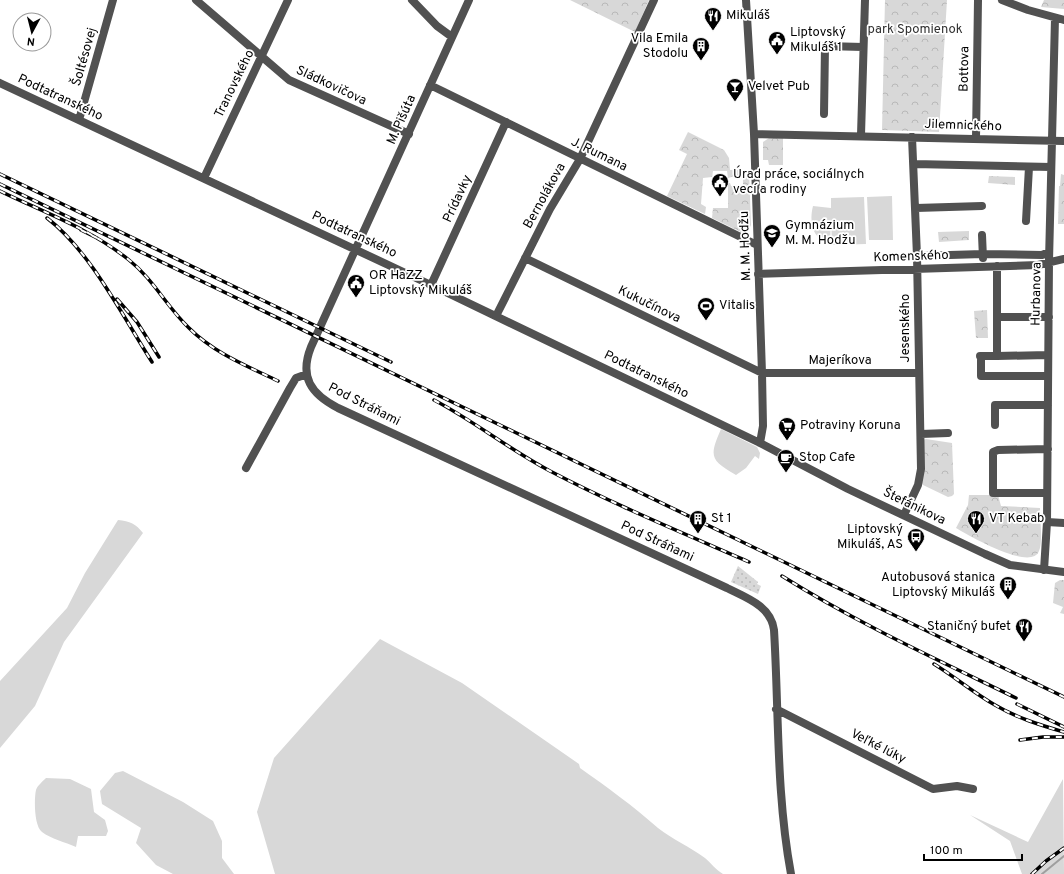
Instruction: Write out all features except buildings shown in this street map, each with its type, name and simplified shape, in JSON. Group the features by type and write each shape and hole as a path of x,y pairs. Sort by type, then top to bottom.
{"street":[{"name":"Šoltésovej","path":"80,120 113,0"},
{"name":"Sládkovičova","path":"196,0 260,57 294,83 409,134"},
{"name":"Tranovského","path":"204,178 288,0"},
{"path":"412,0 437,26 452,37"},
{"name":"M. Pišúta","path":"356,249 469,0"},
{"name":"Bernolákova","path":"496,316 550,209 580,159 654,0"},
{"name":"M. M. Hodžu","path":"746,0 754,134 762,374 763,426 760,443"},
{"path":"861,135 865,0"},
{"name":"Bottova","path":"976,138 978,0"},
{"path":"1002,0 1064,20"},
{"name":"Hurbanova","path":"1044,570 1047,522 1049,252 1055,18"},
{"path":"824,114 826,46 863,47"},
{"name":"Podtatranského","path":"0,83 356,249 760,443"},
{"name":"J. Rumana","path":"430,85 757,245"},
{"name":"Prídavky","path":"431,285 506,122"},
{"name":"Jilemnického","path":"754,134 912,136 1064,141"},
{"name":"Jesenského","path":"904,515 919,481 921,434 918,373 918,269 912,136"},
{"path":"914,164 1051,167"},
{"path":"1026,221 1029,167"},
{"path":"916,208 982,206"},
{"path":"982,235 983,266"},
{"path":"246,468 296,378 307,374 308,357 356,249"},
{"path":"917,256 982,254 1042,255 1049,252"},
{"name":"Kukučínova","path":"525,258 762,374"},
{"name":"Komenského","path":"758,274 1038,265 1049,261 1064,259"},
{"path":"997,266 997,356"},
{"path":"997,317 1049,317"},
{"path":"1048,355 980,357 981,376 1048,376"},
{"name":"Majeríkova","path":"762,374 918,373"},
{"name":"Pod Stráňami","path":"307,374 316,393 338,408 712,581 763,608 770,617 773,625 780,789 791,874"},
{"path":"995,425 995,405 1048,404"},
{"path":"921,434 948,433"},
{"name":"Štefánikova","path":"760,443 843,486 1003,563 1064,572"},
{"path":"1047,493 993,493 993,452 996,450 1048,449"},
{"path":"1047,522 1064,523"},
{"name":"Veľké lúky","path":"776,709 933,789 957,786 973,789"}],"green space":[{"path":"570,0 649,0 635,32"},
{"name":"park Spomienok","path":"885,0 947,0 939,132 882,130"},
{"path":"1044,0 1064,0 1064,9 1041,7"},
{"path":"688,132 724,150 729,158 730,170 749,170 751,225 748,231 741,232 712,218 713,208 728,208 728,183 730,183 731,186 743,186 743,176 739,175 728,178 727,171 713,171 712,177 703,178 701,204 706,207 705,214 667,196 687,154 679,150"},
{"path":"769,138 783,138 783,165 769,165 768,160 763,160 763,142"},
{"path":"1061,174 1064,175 1064,224 1058,224 1059,186"},
{"path":"989,176 1015,177 1015,185 988,183"},
{"path":"892,196 893,240 869,240 867,197"},
{"path":"864,197 866,244 832,245 831,218 830,244 819,238 813,229 812,224 811,218 813,206 831,208 831,198"},
{"path":"969,231 969,240 939,242 938,232"},
{"path":"987,310 988,338 976,338 974,311"},
{"path":"721,429 757,447 760,453 759,459 755,456 746,468 736,475 727,470 714,457 715,446"},
{"path":"926,439 952,443 954,494 952,496 948,497 923,485 921,481 923,440"},
{"path":"969,495 998,495 1001,506 1040,508 1041,536 1039,551 1034,556 1024,557 1012,555 985,544 956,528 968,505"},
{"path":"118,520 126,521 138,527 143,533 64,642 35,706 0,748 0,681 67,608 85,573"},
{"path":"738,566 761,586 758,594 731,582"},
{"path":"1060,580 1064,580 1064,614 1060,613 1063,607 1053,603 1055,583"},
{"path":"380,639 462,683 579,764 580,768 620,797 658,828 705,858 723,874 275,874 257,812 274,758"},
{"path":"123,771 183,802 213,821 222,841 222,858 234,874 173,874 156,865 136,843 141,828 102,804 100,791 115,773"},
{"path":"46,778 70,779 91,789 94,812 105,820 108,831 106,836 78,836 76,847 54,839 42,832 37,824 35,794 38,787"},
{"path":"1063,779 1064,874 1022,874 1010,841 970,815 1028,842"}],"waterway":[{"path":"1042,874 1064,856"}],"railway":[{"path":"0,174 391,362"},
{"path":"0,184 1064,697"},
{"path":"0,191 83,230 114,249 138,268 153,284 181,320 199,337 220,352 278,381"},
{"path":"47,218 63,232 91,266 117,304 152,362"},
{"path":"81,230 97,238"},
{"path":"117,299 137,322 159,357"},
{"path":"434,400 550,471 624,507 749,562"},
{"path":"782,576 868,625 1016,698"},
{"path":"934,664 1003,710 1029,721 1064,732"},
{"path":"1017,704 1064,727"},
{"path":"1020,740 1043,737 1064,737"},
{"path":"1032,874 1046,861 1064,848"}],"place":[{"name":"Mikuláš","path":"713,31"},
{"name":"Liptovský Mikuláš 1","path":"777,55"},
{"name":"Vila Emila Stodolu","path":"701,61"},
{"name":"Velvet Pub","path":"735,102"},
{"name":"Úrad práce, sociálnych vecí a rodiny","path":"720,197"},
{"name":"Gymnázium M. M. Hodžu","path":"772,248"},
{"name":"OR HaZZ Liptovský Mikuláš","path":"356,298"},
{"name":"Vitalis","path":"706,321"},
{"name":"Potraviny Koruna","path":"787,441"},
{"name":"Stop Cafe","path":"786,473"},
{"name":"St 1","path":"698,534"},
{"name":"VT Kebab","path":"976,534"},
{"name":"Liptovský Mikuláš, AS","path":"916,552"},
{"name":"Autobusová stanica Liptovský Mikuláš","path":"1008,600"},
{"name":"Staničný bufet","path":"1024,642"}]}
